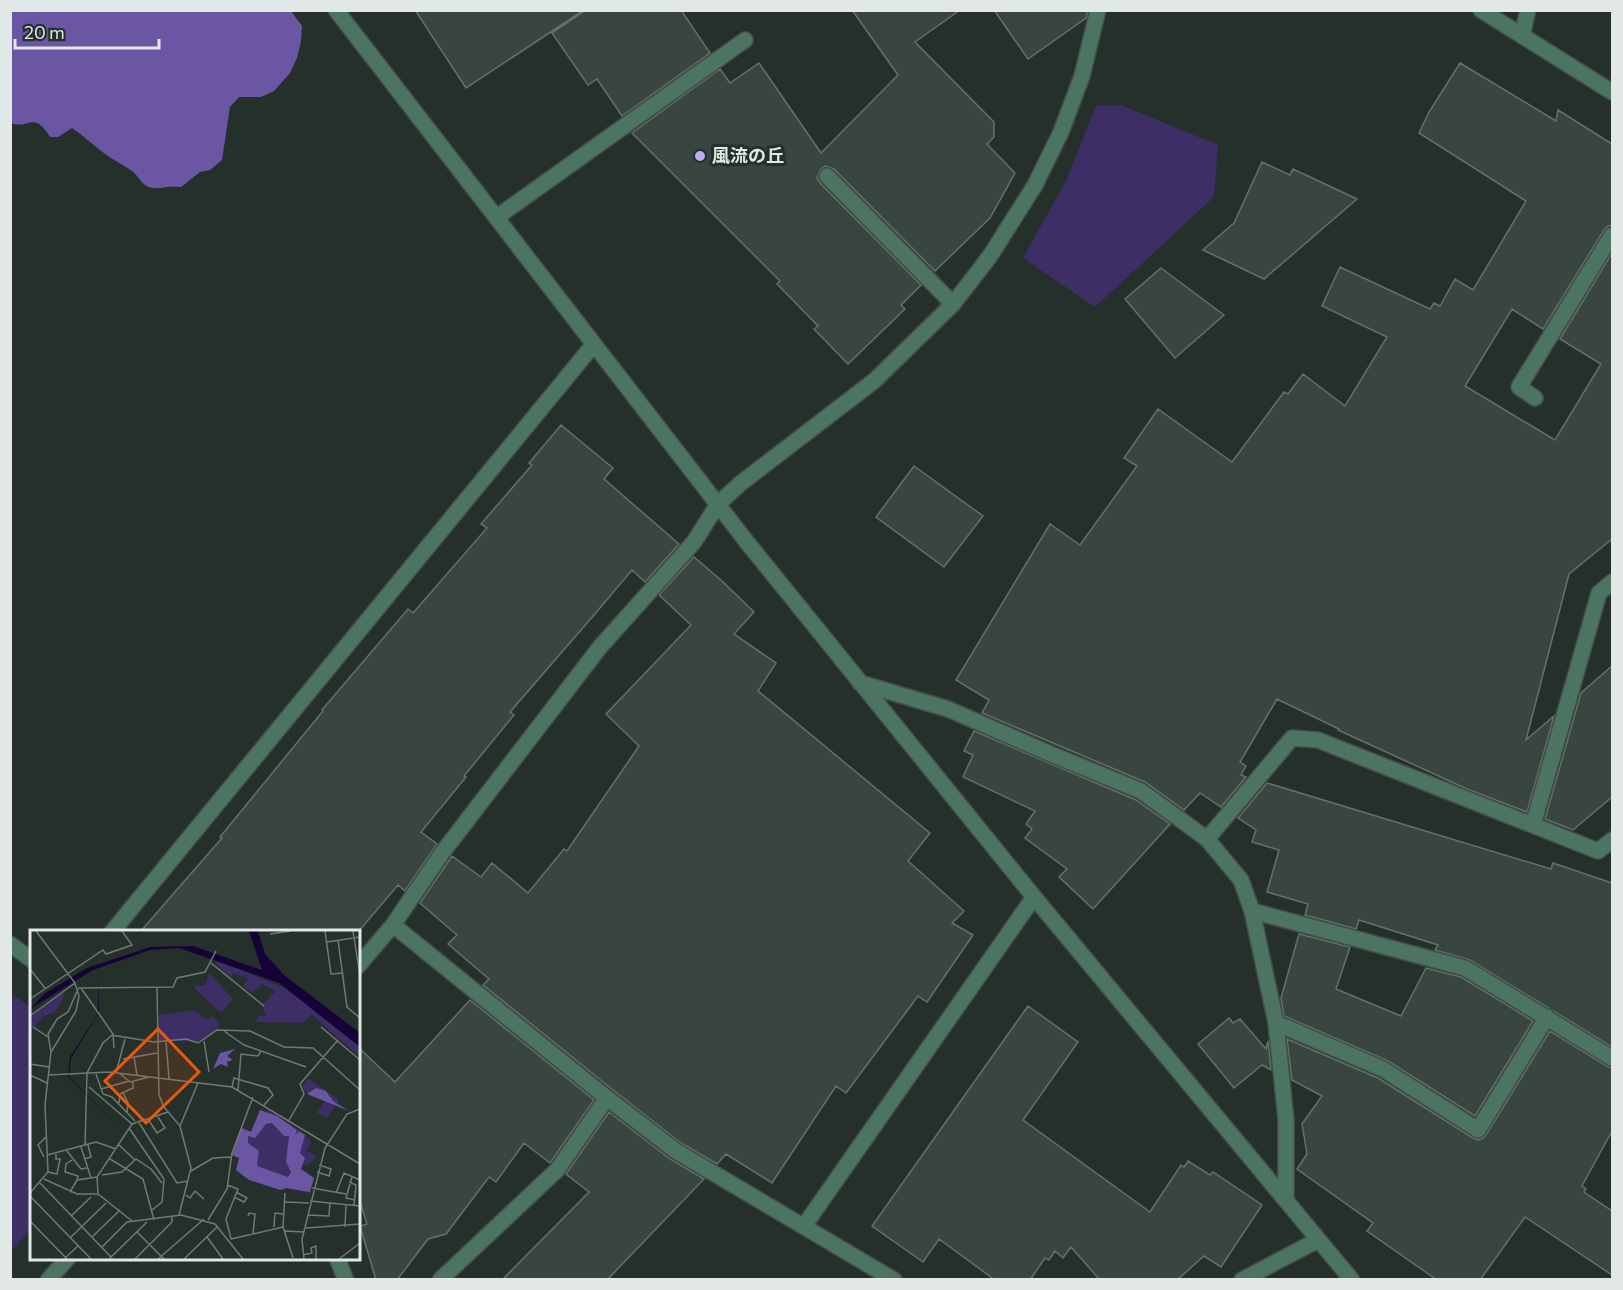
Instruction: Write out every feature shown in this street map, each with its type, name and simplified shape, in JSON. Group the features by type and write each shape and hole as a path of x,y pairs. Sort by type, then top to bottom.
{"street":[{"path":"336,10 718,504 860,683 1034,897 1352,1280"},
{"path":"360,964 393,925 442,853 600,647 694,542 718,504 741,483 874,381 954,304 990,256 1035,185 1061,132 1082,76 1098,10"},
{"path":"1481,10 1612,92"},
{"path":"1522,36 1528,10"},
{"path":"497,217 745,40"},
{"path":"827,176 954,304"},
{"path":"1535,398 1519,387 1612,235"},
{"path":"114,930 594,344"},
{"path":"1533,825 1599,593 1612,582"},
{"path":"860,683 948,709 1141,791 1207,839 1241,880 1252,911 1276,1023 1286,1120 1286,1200"},
{"path":"1207,839 1292,738 1318,740 1598,851 1612,840"},
{"path":"804,1226 1034,897"},
{"path":"1252,911 1466,968 1612,1058"},
{"path":"393,925 676,1151 894,1280"},
{"path":"10,944 30,959"},
{"path":"1276,1023 1383,1069 1478,1130 1547,1017"},
{"path":"440,1280 558,1170 607,1098"},
{"path":"1242,1280 1318,1240"},
{"path":"48,1280 66,1260"},
{"path":"338,1260 346,1280"}],"shaded area":[{"path":"12,11 291,11 302,26 301,41 290,73 274,91 261,97 239,97 230,107 222,160 210,170 200,172 181,187 153,188 146,186 132,171 105,154 72,128 58,137 50,137 39,124 11,123 10,13"},
{"path":"1121,105 1218,145 1214,197 1095,307 1023,258 1066,181 1096,106"},
{"path":"10,992 30,1007 30,1230 11,1251"}],"building":[{"path":"415,10 584,10 466,88"},
{"path":"586,10 681,10 710,53 622,116 597,79 588,85 552,33"},
{"path":"852,10 960,10 915,42 994,122 994,137 987,144 1015,173 990,218 935,271 834,169 825,166 820,170 817,178 820,183 921,285 901,305 905,309 848,364 814,329 818,326 777,284 780,281 632,133 720,69 730,83 759,63 821,153 898,75"},
{"path":"994,10 1088,10 1086,18 1028,59"},
{"path":"1460,63 1556,121 1558,110 1612,144 1612,225 1604,230 1543,329 1512,309 1465,386 1555,440 1601,364 1560,339 1612,253 1612,539 1569,574 1526,740 1554,716 1527,812 1467,789 1338,730 1277,699 1240,762 1246,766 1241,775 1246,777 1221,807 1200,793 1184,810 1145,782 982,713 989,700 956,680 1050,524 1080,545 1137,466 1124,458 1158,409 1232,462 1284,392 1288,394 1303,374 1345,406 1387,337 1322,306 1340,267 1430,309 1434,303 1440,306 1455,279 1473,290 1526,201 1419,133 1429,112"},
{"path":"1262,162 1290,175 1293,169 1357,199 1264,279 1203,250 1234,223"},
{"path":"1161,268 1224,315 1175,358 1125,299"},
{"path":"561,425 613,468 604,479 679,544 645,582 632,570 510,712 514,715 421,832 437,844 405,891 398,885 360,930 142,930 222,838 220,837 322,710 408,609 413,613 487,528 481,524 532,465 529,463"},
{"path":"914,466 983,516 944,567 876,517"},
{"path":"694,557 754,612 734,634 776,663 758,691 930,833 908,861 964,911 952,923 973,935 927,1002 918,996 846,1093 836,1086 772,1183 726,1154 717,1164 681,1143 613,1090 483,985 489,979 448,944 457,935 420,903 452,856 481,877 492,863 528,893 564,849 567,851 639,746 606,714 691,625 659,595"},
{"path":"1612,666 1612,797 1573,830 1545,819 1581,693"},
{"path":"974,731 1136,800 1170,824 1093,909 1059,877 1067,869 1025,838 1032,829 1026,824 1035,811 963,777 973,755 964,751"},
{"path":"1267,783 1551,869 1553,863 1612,883 1612,1047 1470,960 1435,950 1438,945 1359,920 1356,929 1305,915 1308,904 1267,892 1279,850 1252,842 1256,830 1238,818"},
{"path":"1299,934 1350,947 1336,989 1401,1016 1426,968 1461,977 1533,1021 1475,1116 1388,1061 1284,1016 1281,998"},
{"path":"470,1000 594,1100 550,1163 524,1143 496,1182 489,1177 446,1234 428,1239 397,1280 376,1280 360,1226 367,1224 360,1201 360,1049 395,1082"},
{"path":"1028,1006 1078,1042 1023,1120 1150,1212 1181,1165 1184,1167 1188,1161 1210,1175 1213,1172 1262,1205 1221,1267 1204,1256 1177,1280 1100,1280 1071,1247 1063,1258 1055,1251 1049,1260 1045,1258 1030,1280 995,1280 939,1239 923,1262 872,1226"},
{"path":"1229,1018 1233,1023 1240,1019 1266,1049 1268,1041 1271,1070 1262,1065 1234,1088 1198,1044"},
{"path":"1550,1031 1612,1068 1612,1131 1582,1186 1586,1189 1584,1192 1612,1211 1612,1275 1525,1217 1480,1280 1437,1280 1367,1231 1373,1223 1297,1169 1307,1154 1302,1124 1322,1096 1292,1080 1287,1039 1378,1078 1478,1140 1486,1135"},
{"path":"609,1112 670,1159 704,1179 607,1280 502,1280 589,1192 566,1174"}],"place":[{"name":"風流の丘","path":"700,156"}]}
